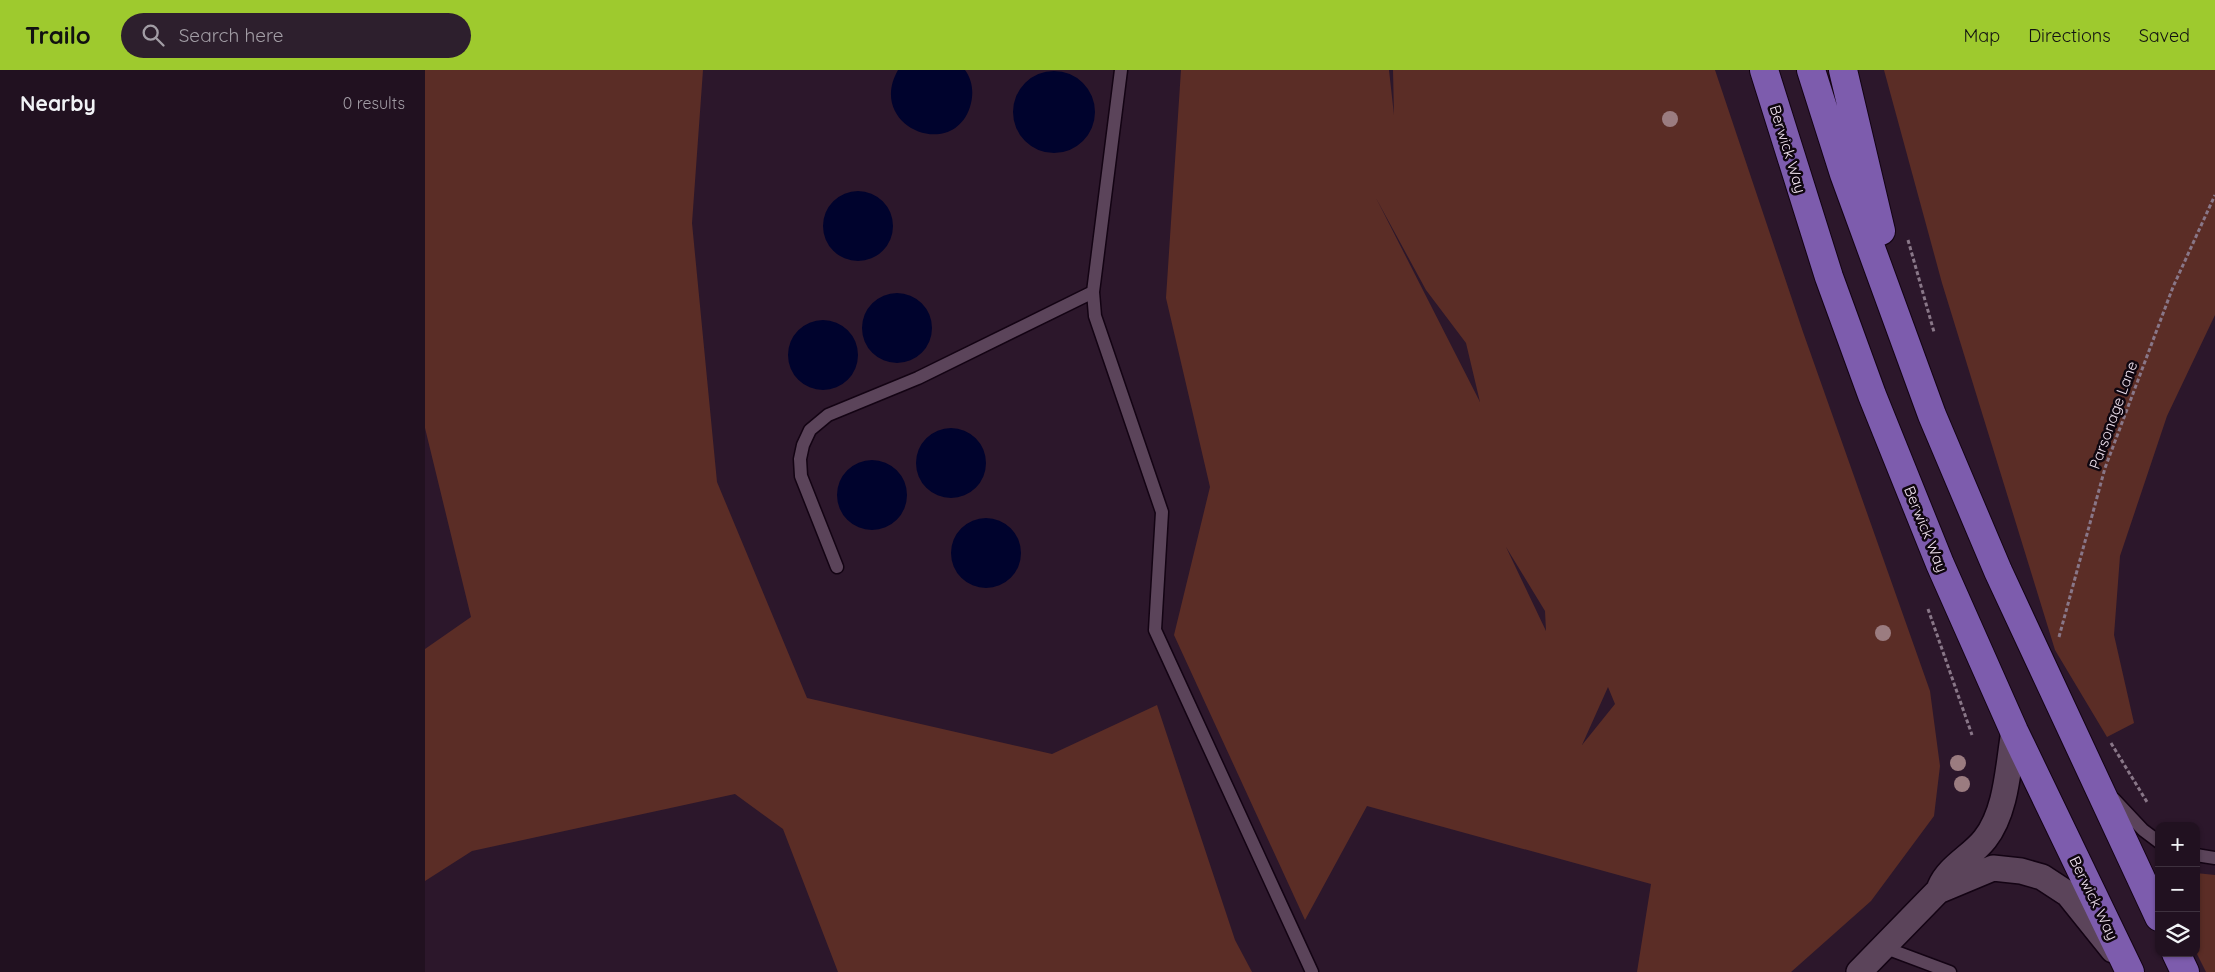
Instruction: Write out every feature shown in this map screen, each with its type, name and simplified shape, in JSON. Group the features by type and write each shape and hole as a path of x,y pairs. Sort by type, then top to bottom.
{"main road":[{"name":"Berwick Way","path":"1764,70 1829,277 1872,395 1940,564 2014,732 2129,971"},
{"path":"1811,70 1844,174 1932,415 1998,571 2157,912"},
{"path":"1843,70 1912,360"},
{"path":"2178,957 2185,972"}],"street":[{"path":"1859,972 1938,891 1944,877 1979,846 1992,827 2004,791 2014,732"},
{"path":"1938,891 1993,868 2021,871 2042,877 2068,894 2129,971"}],"lane":[{"path":"1121,70 1093,292 1095,316 1162,512 1155,630 1312,972"},
{"path":"837,567 801,476 800,459 810,430 828,415 918,378 1093,292"},
{"path":"2093,777 2143,830 2155,839"},
{"path":"2200,856 2215,858"},
{"path":"1883,946 1950,972"}],"path":[{"name":"Parsonage Lane","path":"2058,640 2105,468 2173,287 2215,195"},
{"path":"1907,234 1935,337"}],"shaded area":[{"path":"425,70 703,70 692,223 717,482 807,698 1052,754 1157,705 1235,940 1252,972 838,972 783,829 735,794 472,851 425,881 425,649 471,617 425,428"},
{"path":"1181,70 1389,70 1394,115 1393,70 1715,70 1803,332 1930,691 1940,766 1934,816 1871,901 1791,972 1637,972 1651,884 1367,806 1305,920 1174,635 1210,487 1166,298","holes":["1376,198 1426,290 1466,343 1480,402","1506,547 1545,611 1546,631","1608,687 1615,704 1582,745"]},
{"path":"1884,70 2215,70 2215,315 2167,416 2120,556 2114,635 2134,723 2107,737 2055,650 1942,283"},
{"path":"2200,873 2215,875 2215,972 2206,972 2198,957"}],"water":[{"path":"898,70 965,70 971,83 972,97 970,107 960,123 947,132 931,134 915,130 902,121 893,107 891,90"},
{"path":"1054,71 1070,74 1083,83 1092,96 1095,112 1092,128 1083,141 1070,150 1054,153 1038,150 1025,141 1016,128 1013,112 1016,96 1025,83 1038,74"},
{"path":"858,191 871,194 883,201 890,213 893,226 890,239 883,251 871,258 858,261 845,258 833,251 826,239 823,226 826,213 833,201 845,194"},
{"path":"897,293 910,296 922,303 929,315 932,328 929,341 922,353 910,360 897,363 884,360 872,353 865,341 862,328 865,315 872,303 884,296"},
{"path":"823,320 836,323 848,330 855,342 858,355 855,368 848,380 836,387 823,390 810,387 798,380 791,368 788,355 791,342 798,330 810,323"},
{"path":"951,428 964,431 976,438 983,450 986,463 983,476 976,488 964,495 951,498 938,495 926,488 919,476 916,463 919,450 926,438 938,431"},
{"path":"872,460 885,463 897,470 904,482 907,495 904,508 897,520 885,527 872,530 859,527 847,520 840,508 837,495 840,482 847,470 859,463"},
{"path":"986,518 999,521 1011,528 1018,540 1021,553 1018,566 1011,578 999,585 986,588 973,585 961,578 954,566 951,553 954,540 961,528 973,521"}]}
